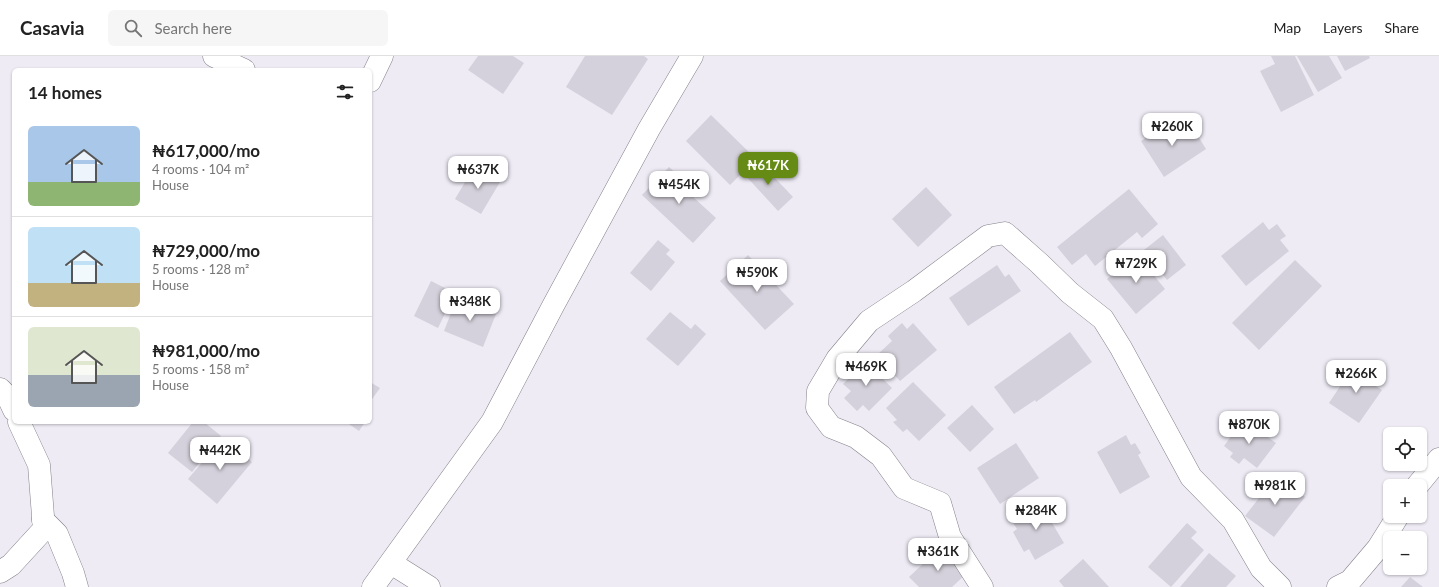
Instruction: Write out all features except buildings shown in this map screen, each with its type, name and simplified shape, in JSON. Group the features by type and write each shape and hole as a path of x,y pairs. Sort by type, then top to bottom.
{"street":[{"path":"214,56 240,68"},
{"path":"372,76 382,56"},
{"path":"373,587 492,422 687,59"},
{"path":"982,587 950,537 940,503 904,488 881,456 856,437 831,427 817,408 818,391 837,359 869,321 914,291 988,236 1004,234 1039,263 1070,293 1103,318 1121,348 1191,477 1233,520 1261,568 1280,587"},
{"path":"0,389 8,397 12,406"},
{"path":"0,572 11,565 44,529 38,465 20,424"},
{"path":"1423,479 1439,460"},
{"path":"43,520 56,534 73,573 77,587"},
{"path":"1338,587 1350,581 1378,548 1394,523"},
{"path":"391,563 429,587"}]}
